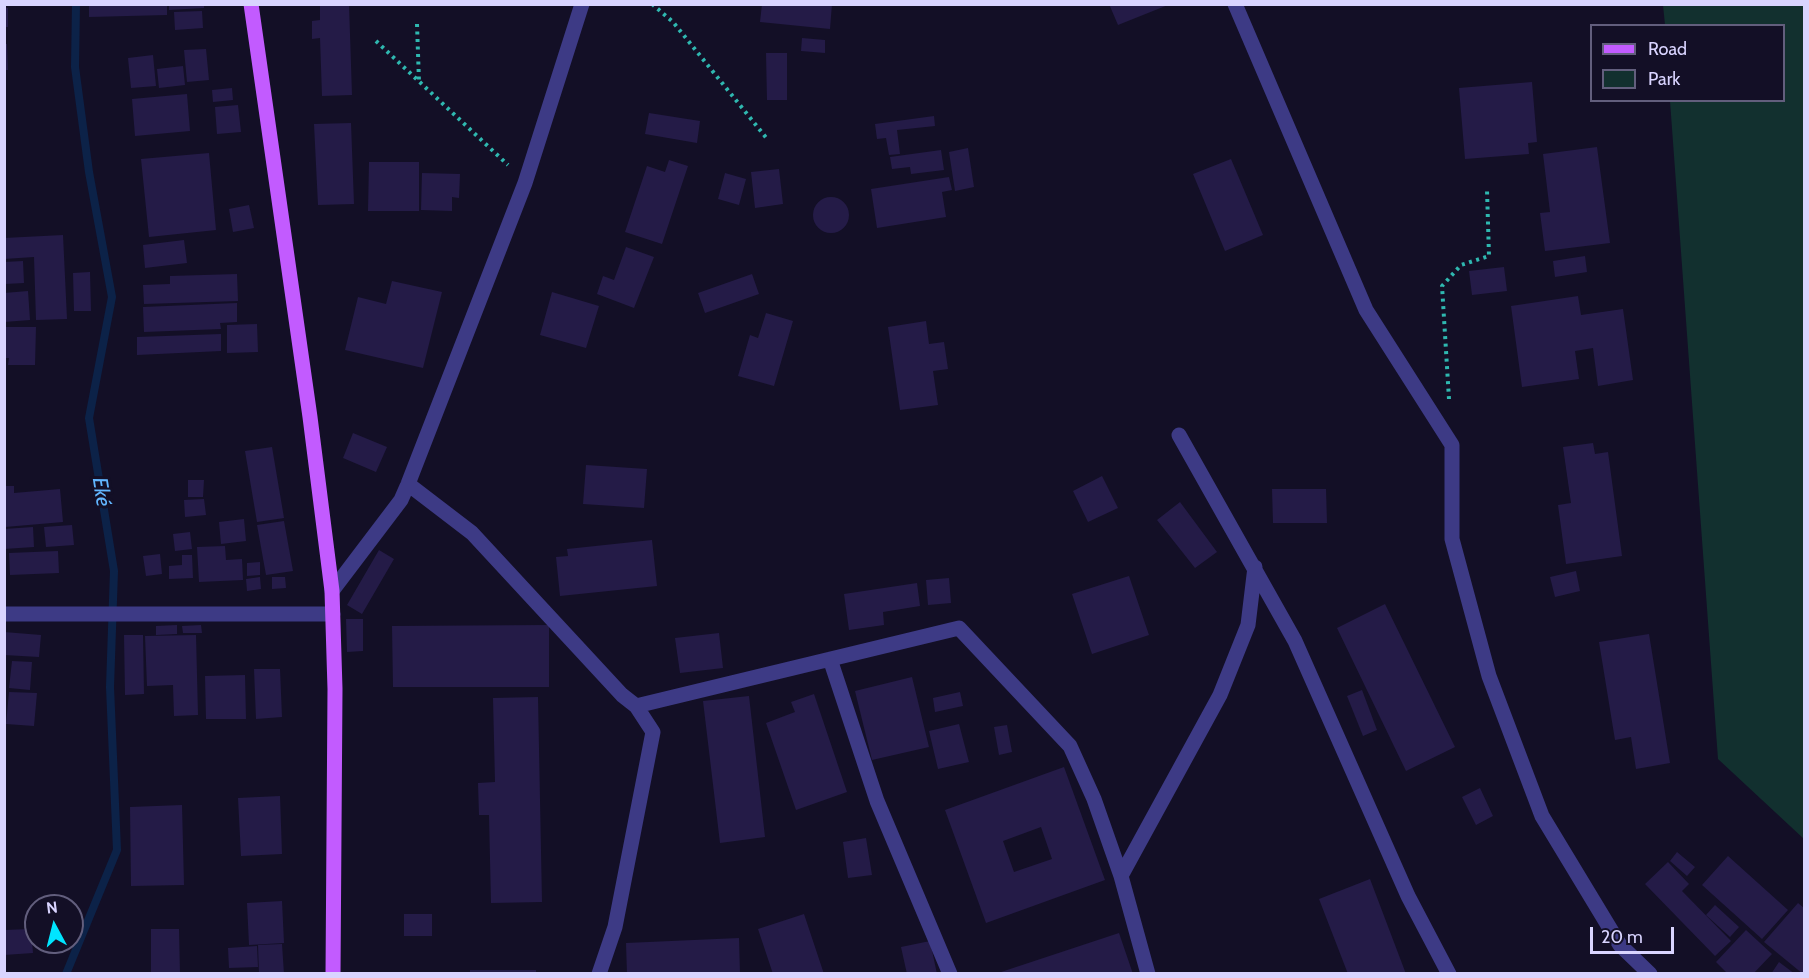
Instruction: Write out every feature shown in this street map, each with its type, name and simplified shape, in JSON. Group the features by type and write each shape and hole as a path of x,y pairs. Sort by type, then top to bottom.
{"main road":[{"path":"251,4 310,417 332,591 335,811 333,974"}],"street":[{"path":"332,591 401,500 408,484 525,183 582,4"},
{"path":"1235,4 1366,310 1452,445 1452,539 1489,676 1542,816 1620,945 1650,974"},
{"path":"1179,435 1256,567 1295,641 1408,896 1449,974"},
{"path":"408,484 472,533 622,695 636,706 653,732 615,927 600,974"},
{"path":"1121,876 1220,695 1248,625 1256,567"},
{"path":"4,614 333,614"},
{"path":"636,706 959,628 1070,746 1094,799 1121,876 1148,974"},
{"path":"830,659 877,801 950,974"}],"path":[{"path":"652,4 673,22 768,140"},
{"path":"417,24 419,82"},
{"path":"376,41 525,183"},
{"path":"1452,445 1442,286 1461,265 1489,256 1487,190"}],"green space":[{"path":"1663,5 1804,5 1804,839 1718,759 1670,102 1785,102 1785,24 1665,24"}],"building":[{"path":"89,4 167,4 167,15 89,17"},
{"path":"169,4 204,4 204,8 169,10"},
{"path":"320,4 349,4 352,95 322,96 320,38 312,39 312,21 320,20"},
{"path":"762,4 832,4 830,29 760,22"},
{"path":"1109,4 1168,4 1168,5 1118,25"},
{"path":"4,7 8,8 8,27 4,27"},
{"path":"202,11 203,28 175,30 174,12"},
{"path":"802,38 825,40 825,53 801,51"},
{"path":"4,44 7,44 8,70 4,70"},
{"path":"206,49 209,80 187,82 184,50"},
{"path":"766,53 787,53 787,100 767,100"},
{"path":"153,55 156,86 131,88 128,58"},
{"path":"183,66 185,85 159,88 157,69"},
{"path":"1532,82 1537,142 1528,143 1529,154 1465,159 1459,88"},
{"path":"232,88 233,100 213,102 212,90"},
{"path":"187,94 190,131 135,136 132,99"},
{"path":"238,105 241,132 217,134 215,107"},
{"path":"649,113 700,121 697,143 645,134"},
{"path":"934,116 935,126 897,130 900,154 889,155 886,138 877,139 875,124"},
{"path":"351,123 354,204 318,205 314,124"},
{"path":"1597,147 1610,243 1545,251 1540,213 1550,212 1543,154"},
{"path":"968,148 974,187 955,191 949,152"},
{"path":"941,150 944,170 911,174 910,167 892,169 890,157"},
{"path":"209,153 216,230 149,237 141,159"},
{"path":"1231,159 1263,235 1225,251 1193,174"},
{"path":"669,160 688,166 662,244 625,232 647,166 665,172"},
{"path":"369,162 419,162 419,211 368,211"},
{"path":"779,169 783,204 755,208 751,172"},
{"path":"422,173 460,174 459,198 452,197 452,211 421,210"},
{"path":"725,173 746,179 739,205 718,199"},
{"path":"949,177 952,190 942,192 946,217 877,228 871,189"},
{"path":"831,197 844,202 849,215 844,228 831,233 818,228 813,215 818,202"},
{"path":"249,205 254,228 233,232 229,209"},
{"path":"63,235 67,319 36,320 34,257 4,259 4,238"},
{"path":"184,240 187,263 145,268 143,245"},
{"path":"626,247 654,257 634,308 597,294 603,276 614,280"},
{"path":"1585,256 1587,272 1555,277 1553,261"},
{"path":"23,261 24,283 5,284 4,262"},
{"path":"1504,267 1507,291 1472,295 1469,271"},
{"path":"90,272 91,311 74,311 73,273"},
{"path":"237,274 238,301 144,304 143,285 170,284 170,276"},
{"path":"752,274 759,294 705,313 698,293"},
{"path":"392,281 442,292 423,368 345,350 358,297 386,304"},
{"path":"28,291 30,320 4,322 4,293"},
{"path":"552,292 599,306 586,348 540,335"},
{"path":"1578,296 1581,315 1623,309 1633,380 1598,386 1593,348 1575,351 1579,379 1522,387 1511,306"},
{"path":"237,303 237,322 220,323 221,329 144,332 143,307"},
{"path":"766,313 793,321 774,386 738,376 750,335 758,338"},
{"path":"926,321 929,344 944,342 948,369 933,371 938,405 900,410 888,327"},
{"path":"257,324 258,352 227,353 227,325"},
{"path":"4,327 36,327 35,365 8,365 9,358 4,358"},
{"path":"221,334 221,351 137,355 137,337"},
{"path":"353,433 387,447 376,472 343,458"},
{"path":"1593,443 1595,454 1608,452 1622,556 1566,564 1558,505 1571,503 1563,447"},
{"path":"272,447 284,518 257,522 245,451"},
{"path":"586,465 647,469 644,508 583,504"},
{"path":"1102,476 1118,508 1088,522 1073,491"},
{"path":"188,480 204,480 203,497 188,497"},
{"path":"5,486 14,486 14,493 60,489 63,522 5,527"},
{"path":"1272,489 1326,489 1327,523 1273,523"},
{"path":"204,499 206,515 185,517 184,500"},
{"path":"1180,502 1217,552 1195,568 1157,520"},
{"path":"244,519 246,541 221,544 219,522"},
{"path":"284,521 293,571 266,575 257,525"},
{"path":"72,525 74,545 46,547 44,527"},
{"path":"33,527 34,547 4,549 4,529"},
{"path":"190,532 192,549 175,551 173,534"},
{"path":"652,540 657,586 560,596 556,557 568,556 567,549"},
{"path":"225,546 226,560 242,559 243,580 199,582 197,547"},
{"path":"379,550 394,559 362,614 347,605"},
{"path":"58,551 59,573 10,575 9,553"},
{"path":"160,554 162,574 146,576 143,556"},
{"path":"182,555 192,555 193,578 169,579 169,566 182,565"},
{"path":"260,562 260,575 247,576 247,563"},
{"path":"1576,571 1580,591 1555,597 1550,577"},
{"path":"1129,576 1149,635 1092,654 1072,594"},
{"path":"260,577 261,589 247,591 246,579"},
{"path":"272,577 285,577 286,588 272,589"},
{"path":"949,578 951,603 928,605 926,580"},
{"path":"917,583 920,606 883,612 884,625 849,630 844,594"},
{"path":"1385,604 1455,747 1406,771 1337,628"},
{"path":"346,619 363,619 363,651 347,652"},
{"path":"177,625 177,634 156,635 156,626"},
{"path":"201,625 202,633 183,633 182,626"},
{"path":"549,625 549,687 393,687 392,626"},
{"path":"4,632 41,635 39,657 4,655"},
{"path":"719,633 723,668 680,673 675,638"},
{"path":"1649,634 1670,763 1636,769 1631,737 1615,740 1599,642"},
{"path":"124,635 143,635 144,694 125,695"},
{"path":"196,635 198,715 174,716 173,685 147,686 145,636"},
{"path":"12,661 32,662 30,690 9,688"},
{"path":"254,669 280,669 282,717 256,719"},
{"path":"245,675 246,719 206,719 205,676"},
{"path":"912,677 929,747 872,760 855,691"},
{"path":"1362,690 1377,730 1363,736 1347,696"},
{"path":"9,692 37,693 34,726 6,724"},
{"path":"960,692 963,706 935,712 933,698"},
{"path":"814,694 847,792 796,810 766,723 795,712 791,702"},
{"path":"749,696 765,837 720,843 703,701"},
{"path":"538,697 542,902 491,903 489,815 479,815 478,783 495,782 493,698"},
{"path":"959,724 969,762 938,769 929,731"},
{"path":"1007,725 1012,752 999,755 994,727"},
{"path":"1064,767 1105,880 986,923 945,810","holes":["1041,827 1052,859 1014,872 1003,841"]},
{"path":"1480,788 1493,816 1476,825 1462,797"},
{"path":"280,796 282,854 241,856 238,798"},
{"path":"182,805 184,885 131,886 130,807"},
{"path":"866,838 872,875 848,878 843,842"},
{"path":"1677,852 1695,867 1687,876 1670,861"},
{"path":"1728,856 1788,910 1762,939 1702,885"},
{"path":"1668,862 1689,884 1682,891 1731,941 1715,956 1645,884"},
{"path":"1370,879 1406,974 1348,974 1319,899"},
{"path":"282,901 284,943 249,945 247,903"},
{"path":"1798,903 1804,908 1803,974 1764,942"},
{"path":"1715,905 1739,927 1730,937 1706,915"},
{"path":"404,914 432,914 432,936 404,936"},
{"path":"804,914 824,974 773,974 758,929"},
{"path":"24,929 24,954 4,955 4,930"},
{"path":"151,929 179,929 180,974 151,974"},
{"path":"1746,930 1772,954 1753,974 1728,974 1716,962"},
{"path":"1119,933 1133,974 998,974 998,973"},
{"path":"739,938 740,974 627,974 626,943"},
{"path":"930,941 937,974 907,974 901,947"},
{"path":"282,944 284,974 259,974 258,945"},
{"path":"257,946 258,967 229,968 228,948"},
{"path":"1779,962 1795,974 1771,974"},
{"path":"470,970 536,970 536,974 470,974"}],"waterway":[{"name":"Eké","path":"66,974 117,850 110,687 114,571 89,418 112,297 89,172 75,67 76,4"}]}
